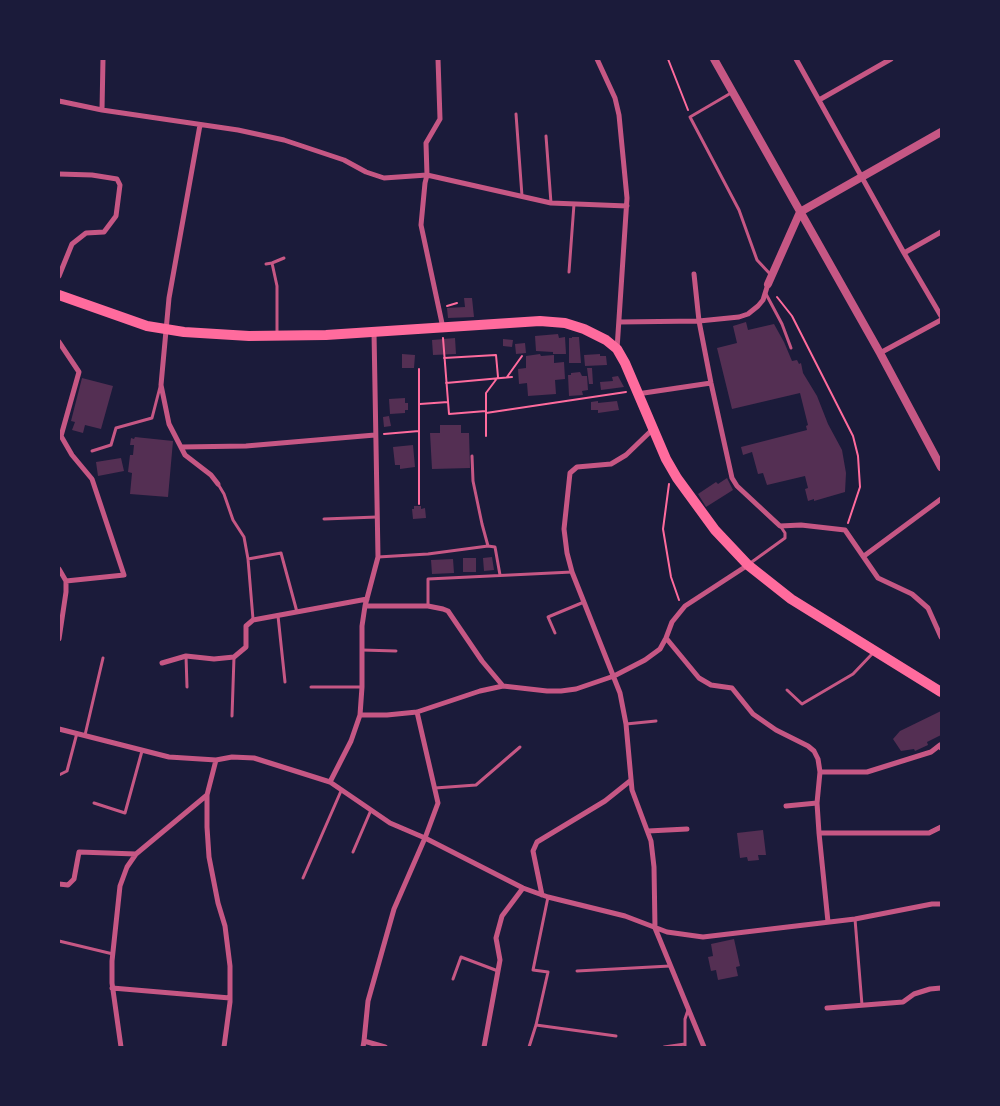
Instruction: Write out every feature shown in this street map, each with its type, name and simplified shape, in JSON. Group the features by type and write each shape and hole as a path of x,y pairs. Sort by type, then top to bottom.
{"main road":[{"path":"59,294 122,319 165,330 249,336 374,332 443,333 540,321 575,325 597,335 617,349 625,363 653,430 677,478 715,530 748,565 791,599 941,692"}],"street":[{"path":"102,110 103,59"},
{"path":"438,59 440,119 426,143 427,175 421,225 443,333"},
{"path":"598,59 619,115 627,206 617,349"},
{"path":"714,59 880,353 941,467"},
{"path":"796,59 941,316"},
{"path":"819,100 891,59"},
{"path":"59,101 102,110 238,130 284,140 344,160 366,172 384,178 427,175 522,198 551,203 627,206"},
{"path":"200,125 171,289 165,330 161,385 169,424 185,455 211,475 218,484"},
{"path":"619,322 699,321 739,317 748,314 758,306 765,294 800,212 941,132"},
{"path":"59,174 92,175 117,179 120,185 116,216 104,232 86,233 72,244 59,276"},
{"path":"904,253 941,232"},
{"path":"694,274 699,321 711,384 732,478 737,486 780,526 801,525 845,530 878,578 912,594 928,608 941,637"},
{"path":"880,353 941,320"},
{"path":"330,782 351,741 360,715 362,626 365,606 378,557 374,332"},
{"path":"59,342 79,372 61,436 72,455 92,479 124,575 66,581"},
{"path":"637,392 711,384"},
{"path":"653,430 626,455 611,464 577,467 570,473 564,529 572,572 620,693 626,724 630,781 634,799 648,831 654,866 655,928 704,1047"},
{"path":"181,447 246,446 375,435"},
{"path":"864,556 941,499"},
{"path":"360,715 417,712 480,691 503,686 547,691 576,689 614,676 645,660 660,649 672,622 684,606 748,565"},
{"path":"59,569 66,581 59,639"},
{"path":"162,662 186,656 214,659 234,657 246,647 246,626 253,620 367,599"},
{"path":"365,606 428,606 448,611 482,660 503,686"},
{"path":"666,638 699,678 711,685 732,688 753,714 776,730 814,751 818,759 820,772 819,833 828,922"},
{"path":"363,1047 368,1000 394,909 438,803 417,712"},
{"path":"59,729 169,757 216,760 232,757 254,758 330,782 390,823 425,838 523,888 545,896 625,916 666,932 703,937 855,919 932,904 941,904"},
{"path":"820,772 867,772 931,752 940,745 941,748"},
{"path":"216,760 207,796 210,857 226,934 230,966 230,998 224,1047"},
{"path":"545,896 533,851 538,842 605,801 630,781"},
{"path":"121,1047 112,988 112,954 120,886 127,867 136,854 207,796"},
{"path":"786,806 818,803"},
{"path":"819,833 929,833 941,828"},
{"path":"648,831 687,829"},
{"path":"59,884 68,885 74,878 79,852 136,854"},
{"path":"484,1047 500,960 496,938 502,916 523,888"},
{"path":"112,988 230,998"},
{"path":"827,1008 903,1002 914,994 941,988"},
{"path":"364,1040 384,1047"}],"lane":[{"path":"732,92 690,117 739,210 757,260 772,275"},
{"path":"516,114 522,198"},
{"path":"546,136 551,203"},
{"path":"569,272 574,204"},
{"path":"266,264 272,264 284,258"},
{"path":"272,264 278,286 277,336"},
{"path":"765,294 782,324 791,348"},
{"path":"92,451 111,445 116,428 152,418 161,385"},
{"path":"472,456 473,481 488,546"},
{"path":"218,484 224,494 233,520 244,537 248,559 253,620"},
{"path":"324,519 377,516"},
{"path":"748,565 785,538 785,533 780,526"},
{"path":"378,557 428,554 488,546 495,547 500,575"},
{"path":"248,559 281,553 297,612"},
{"path":"428,606 428,579 572,572"},
{"path":"555,633 548,617 584,602"},
{"path":"278,616 285,682"},
{"path":"362,650 396,651"},
{"path":"787,690 802,704 852,674 874,650"},
{"path":"186,656 187,688"},
{"path":"232,716 234,657"},
{"path":"85,735 103,658"},
{"path":"311,687 362,686"},
{"path":"626,724 656,721"},
{"path":"59,775 67,771 77,733"},
{"path":"435,788 476,785 520,747"},
{"path":"94,803 125,813 142,750"},
{"path":"304,878 341,790"},
{"path":"353,852 371,810"},
{"path":"529,1047 548,972 533,970 545,896"},
{"path":"855,919 862,1005"},
{"path":"59,941 112,954"},
{"path":"453,979 461,957 498,971"},
{"path":"577,970 671,966"},
{"path":"664,1047 685,1046 685,1019 688,1010"},
{"path":"536,1025 616,1036"}],"path":[{"path":"668,59 690,117"},
{"path":"768,284 792,316 853,436 859,464 860,487 845,530"},
{"path":"447,306 457,303"},
{"path":"443,333 449,414 486,412 637,392"},
{"path":"444,358 496,355 497,378 486,393 486,436"},
{"path":"506,378 522,356"},
{"path":"419,369 419,504"},
{"path":"446,382 512,377"},
{"path":"419,404 448,402"},
{"path":"375,435 419,431"},
{"path":"677,478 669,485 663,528 671,577 678,598 684,606"}],"building":[{"path":"464,298 472,298 474,317 448,318 447,308 465,307"},
{"path":"746,322 748,330 774,324 792,361 797,360 799,364 801,363 803,373 817,396 828,424 842,450 846,473 845,492 808,501 805,489 808,488 805,476 767,485 763,473 758,474 752,452 743,455 741,447 807,430 806,426 808,425 800,393 732,409 717,348 737,343 733,326"},
{"path":"558,334 559,338 565,337 566,354 536,351 535,336"},
{"path":"579,337 581,363 569,363 569,338"},
{"path":"455,338 456,354 433,355 432,340"},
{"path":"503,339 513,340 512,347 503,346"},
{"path":"525,343 526,353 516,354 515,344"},
{"path":"402,354 415,355 414,368 402,368"},
{"path":"540,354 541,356 554,355 554,363 564,362 565,379 555,380 556,394 528,396 527,383 519,384 518,369 526,368 526,356"},
{"path":"600,354 600,356 606,356 607,365 585,366 584,355"},
{"path":"587,368 592,368 593,384 589,384"},
{"path":"580,372 582,376 587,376 588,390 582,391 583,395 569,396 568,375"},
{"path":"618,376 624,387 601,390 600,382 613,381 612,377"},
{"path":"82,378 113,386 101,429 85,425 83,433 72,430 75,422 71,421"},
{"path":"405,398 405,403 408,403 408,410 405,410 405,413 390,414 389,399"},
{"path":"598,401 598,403 617,401 619,410 598,413 598,410 591,410 591,402"},
{"path":"389,416 391,426 384,427 383,417"},
{"path":"440,425 461,425 461,433 469,433 470,468 432,469 430,433 440,433"},
{"path":"135,437 173,441 168,497 130,494 132,473 128,472 130,455 133,455 134,445 130,445 131,438 134,439"},
{"path":"413,445 415,467 400,469 400,465 395,465 393,447"},
{"path":"121,458 124,471 98,476 96,462"},
{"path":"727,478 733,490 706,507 698,494 716,482 718,484"},
{"path":"414,506 421,506 421,509 425,508 426,518 413,519 412,509 414,509"},
{"path":"492,557 494,570 484,571 483,558"},
{"path":"463,558 476,558 476,572 463,572"},
{"path":"453,559 454,573 432,574 431,560"},
{"path":"941,711 941,735 927,742 928,745 915,751 914,749 901,751 893,739 900,731"},
{"path":"763,830 766,855 758,855 759,860 748,861 747,857 740,858 737,833"},
{"path":"734,939 740,966 736,967 738,976 718,980 716,970 711,971 708,957 713,956 711,944"}]}
